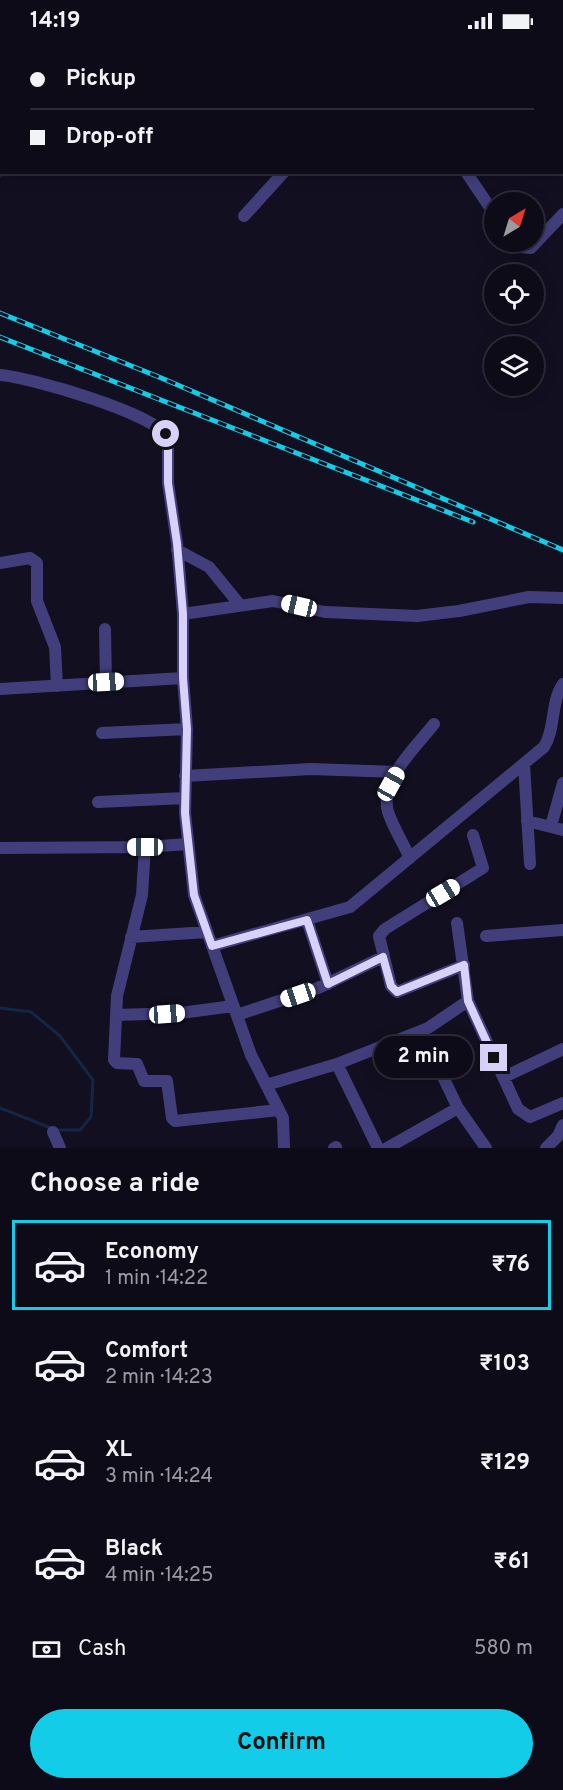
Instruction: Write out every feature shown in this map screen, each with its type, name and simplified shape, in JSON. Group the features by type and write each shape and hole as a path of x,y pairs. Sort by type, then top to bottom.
{"street":[{"path":"244,216 282,174"},
{"path":"467,174 484,199"},
{"path":"544,234 563,214"},
{"path":"0,375 40,381 102,403 139,418 166,434 168,483 183,614 183,678 187,729 185,798 194,895 251,1055 283,1118 284,1148"},
{"path":"177,550 209,567 228,587 240,605"},
{"path":"0,563 30,558 37,563 37,601 55,647 57,686"},
{"path":"183,614 273,601 325,612 417,615 459,611 529,597 563,598"},
{"path":"105,629 106,682"},
{"path":"0,689 183,678"},
{"path":"212,946 350,907 524,764 548,740 554,702 563,684"},
{"path":"410,858 387,806 387,793 397,772 434,724"},
{"path":"102,733 187,729"},
{"path":"524,764 530,864"},
{"path":"185,776 311,769 397,772"},
{"path":"527,821 557,828 563,783"},
{"path":"98,802 185,798"},
{"path":"464,965 397,992 391,986 380,936 385,929 483,868 473,835"},
{"path":"0,848 145,847 188,844"},
{"path":"145,847 142,896 119,987 114,1060 120,1063 137,1064 144,1081 167,1081 173,1120 279,1110"},
{"path":"307,920 328,984"},
{"path":"457,922 468,1001 518,1109 525,1116 536,1116 563,1103"},
{"path":"486,936 563,930"},
{"path":"131,938 207,932"},
{"path":"116,1015 235,1011 328,984 383,957"},
{"path":"266,1085 337,1064 421,1031 468,1001"},
{"path":"421,1031 458,1108 486,1148"},
{"path":"504,1077 563,1049"},
{"path":"337,1064 378,1148"},
{"path":"387,1148 458,1108"},
{"path":"53,1132 60,1148"},
{"path":"546,1148 561,1132"}],"waterway":[{"path":"0,1008 31,1012 60,1036 93,1080 91,1117 80,1130 56,1130 0,1108"}],"railway":[{"path":"0,313 159,377 563,550"},
{"path":"0,337 473,522"}],"route":[{"path":"166,434 168,437 168,483 177,543 183,614 183,678 187,729 185,813 194,895 212,946 307,920 328,984 383,957 392,990 397,992 464,965 468,1001 494,1058"}]}
